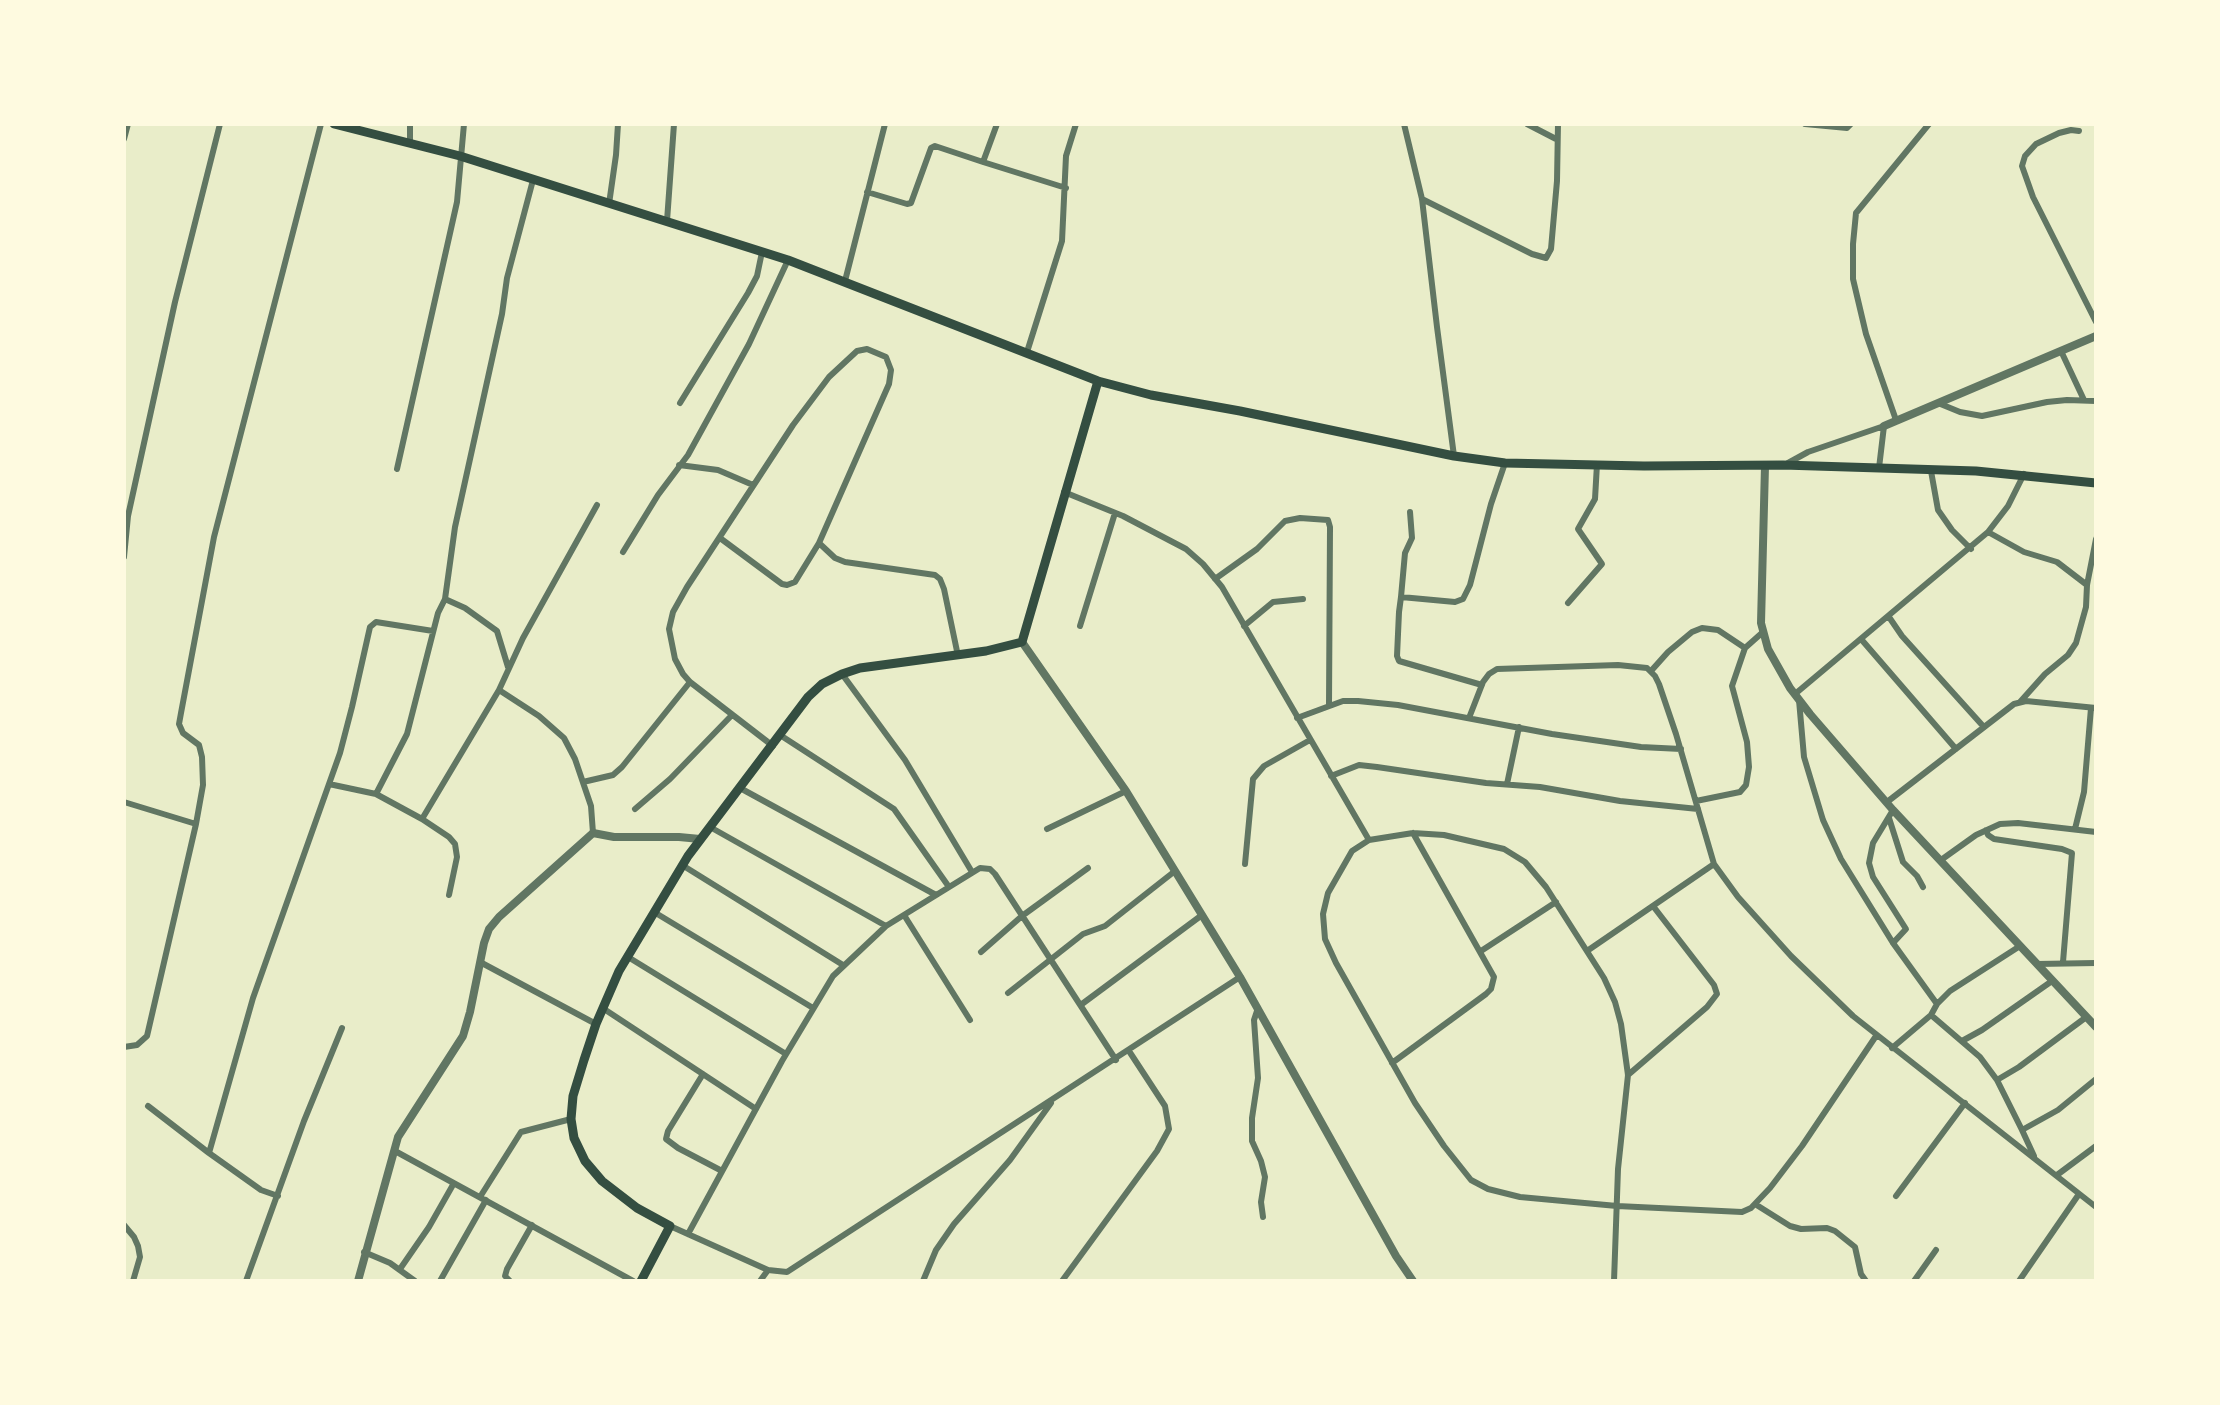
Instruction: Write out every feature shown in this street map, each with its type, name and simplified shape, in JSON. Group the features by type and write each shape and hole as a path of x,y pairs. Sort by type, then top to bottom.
{"main road":[{"path":"334,124 460,156 788,260 1098,381 1151,395 1253,413 1454,456 1505,463 1879,468 2024,474 2096,483"},
{"path":"640,1281 670,1226 637,1208 603,1181 584,1161 574,1138 571,1119 573,1096 596,1024 628,957 700,839 808,697 822,684 842,674 894,663 958,656 1022,642 1098,381"}],"street":[{"path":"124,139 128,124"},
{"path":"124,557 128,516 175,302 220,124"},
{"path":"124,1047 137,1045 147,1036 196,824 203,785 202,757 199,745 183,733 179,724 214,537 321,124"},
{"path":"410,124 410,143"},
{"path":"397,469 457,202 464,124"},
{"path":"609,204 618,124"},
{"path":"667,220 674,124"},
{"path":"845,281 886,124"},
{"path":"984,162 997,124"},
{"path":"1027,352 1062,241 1066,156 1076,124"},
{"path":"1404,124 1422,199 1454,456"},
{"path":"1527,124 1556,139"},
{"path":"1422,199 1532,254 1546,258 1551,249 1555,208 1558,124"},
{"path":"1805,124 1847,128 1851,124"},
{"path":"1896,420 1866,334 1853,279 1856,213 1929,124"},
{"path":"2079,131 2059,133 2036,144 2025,156 2022,166 2033,197 2096,322"},
{"path":"867,192 911,203 931,148 935,146 1066,188"},
{"path":"376,794 407,734 433,631 445,599 455,527 502,314 507,278 533,180"},
{"path":"680,403 748,293 757,276 762,252"},
{"path":"623,552 688,455 749,344 788,260"},
{"path":"1783,466 1808,452 1884,426 2096,336"},
{"path":"720,538 782,584 795,582 819,543 889,384 891,370 886,358 867,349 857,351 829,377 753,485 679,601 669,629 675,659 690,682 773,746"},
{"path":"2061,351 2084,400"},
{"path":"1938,403 1960,412 1982,416 2047,402 2096,401"},
{"path":"1879,468 1884,426"},
{"path":"1401,597 1455,603 1463,599 1470,585 1505,463"},
{"path":"1568,603 1602,564 1578,529 1595,499 1597,464"},
{"path":"679,465 718,470 753,485"},
{"path":"1765,466 1760,598 1763,632 1769,649 1797,697 1887,802 1903,862 1917,876 1923,887"},
{"path":"1931,471 1938,510 1952,530 1971,549"},
{"path":"1797,697 1861,639 1971,549 2008,506 2024,474"},
{"path":"1064,492 1115,513 1186,549 1215,579 1368,840"},
{"path":"422,819 499,690 597,505"},
{"path":"1410,512 1412,538 1405,553 1397,656 1399,661 1482,685"},
{"path":"1080,625 1115,513"},
{"path":"1215,579 1257,549 1285,521 1300,518 1328,520 1329,705"},
{"path":"1988,532 2016,549 2057,562 2087,585"},
{"path":"1887,802 1983,726 2020,702 2035,683 2063,660 2076,643 2086,607 2087,585 2096,539"},
{"path":"819,543 835,558 845,562 935,575 940,579 958,656"},
{"path":"445,599 465,608 497,631 509,667"},
{"path":"1244,626 1273,602 1303,599"},
{"path":"1889,617 1902,636 1983,726"},
{"path":"209,1153 253,998 329,784 352,707 371,624 384,623 433,631"},
{"path":"1651,671 1673,648 1702,628 1718,630 1745,648"},
{"path":"1696,801 1740,792 1746,785 1749,767 1746,742 1732,690 1745,648 1763,632"},
{"path":"1861,639 1956,749"},
{"path":"1022,642 1126,791 1240,977 1396,1256 1413,1281"},
{"path":"1469,718 1489,674 1503,668 1637,665 1651,671 1659,684 1681,749 1714,864 1738,897 1815,981 1876,1036 2096,1206"},
{"path":"842,674 905,760 972,873"},
{"path":"583,782 613,775 622,767 690,682"},
{"path":"499,690 539,716 564,738 575,759 591,806 593,833"},
{"path":"1797,697 1804,757 1822,820 1841,859 1894,943 1937,1004"},
{"path":"1297,718 1343,701 1358,701 1641,747 1681,749"},
{"path":"2020,702 2094,708 2084,792 2075,829"},
{"path":"635,809 670,779 732,715"},
{"path":"1507,784 1519,727"},
{"path":"780,735 894,808 949,887"},
{"path":"1245,864 1253,779 1264,766 1310,740"},
{"path":"1331,776 1359,765 1486,783 1540,787 1619,801 1698,809"},
{"path":"329,784 376,794 449,837 455,845 457,857 449,895"},
{"path":"740,788 936,894"},
{"path":"1046,829 1126,791"},
{"path":"124,802 196,824"},
{"path":"1891,814 1873,843 1869,863 1873,877 1906,929 1894,943"},
{"path":"1891,814 1941,860 2096,1027"},
{"path":"1941,860 1986,830 2011,822 2096,832"},
{"path":"710,827 886,926"},
{"path":"1986,830 1989,837 1994,839 2062,849 2072,853 2063,962"},
{"path":"593,833 614,837 700,839"},
{"path":"358,1281 394,1151 404,1127 463,1036 489,929 593,833"},
{"path":"1392,1063 1491,989 1494,977 1413,833"},
{"path":"1614,1281 1617,1206 1628,1075 1625,1044 1615,1002 1604,978 1556,902 1525,862 1504,849 1444,835 1413,833 1368,840 1352,851 1328,893 1323,915 1325,939 1392,1063 1444,1146 1471,1180 1488,1189 1521,1197 1617,1206 1742,1212 1755,1204 1802,1146 1876,1036"},
{"path":"1587,951 1714,864"},
{"path":"682,865 843,965"},
{"path":"688,1234 786,1054 833,976 886,926 985,867 990,869 1082,1004 1116,1060"},
{"path":"981,952 1022,916 1088,868"},
{"path":"1008,993 1083,934 1105,926 1175,871"},
{"path":"1480,951 1556,902"},
{"path":"1628,1075 1707,1007 1717,994 1714,985 1653,906"},
{"path":"654,912 813,1008"},
{"path":"904,915 970,1020"},
{"path":"1082,1004 1202,915"},
{"path":"1892,1048 1931,1015 1937,1004 1958,985 2020,946"},
{"path":"628,957 786,1054"},
{"path":"480,962 596,1024"},
{"path":"2037,964 2096,963"},
{"path":"670,1226 768,1270 787,1272 1240,977"},
{"path":"1962,1041 2052,981"},
{"path":"1258,1008 1254,1020 1258,1078 1252,1118 1252,1141 1265,1177 1261,1202 1264,1217"},
{"path":"604,1009 756,1109"},
{"path":"1931,1015 1980,1058 1997,1080 2035,1157"},
{"path":"1997,1080 2085,1018"},
{"path":"246,1281 304,1121 342,1028"},
{"path":"1062,1281 1157,1151 1169,1129 1165,1106 1129,1051"},
{"path":"704,1074 668,1131 666,1139 670,1144 722,1171"},
{"path":"2022,1130 2058,1110 2096,1079"},
{"path":"923,1281 936,1250 954,1224 1010,1160 1052,1101"},
{"path":"1896,1196 1965,1103"},
{"path":"148,1106 261,1190 278,1196"},
{"path":"440,1281 521,1132 571,1119"},
{"path":"2057,1175 2096,1146"},
{"path":"394,1151 633,1281"},
{"path":"400,1269 429,1227 454,1183"},
{"path":"2020,1281 2079,1194"},
{"path":"1755,1204 1790,1226 1835,1231 1855,1247 1861,1274 1866,1281"},
{"path":"510,1281 505,1276 507,1269 532,1225"},
{"path":"124,1226 134,1237 140,1257 133,1281"},
{"path":"1914,1281 1936,1250"},
{"path":"365,1252 390,1262 415,1281"},
{"path":"760,1281 768,1270"}]}
